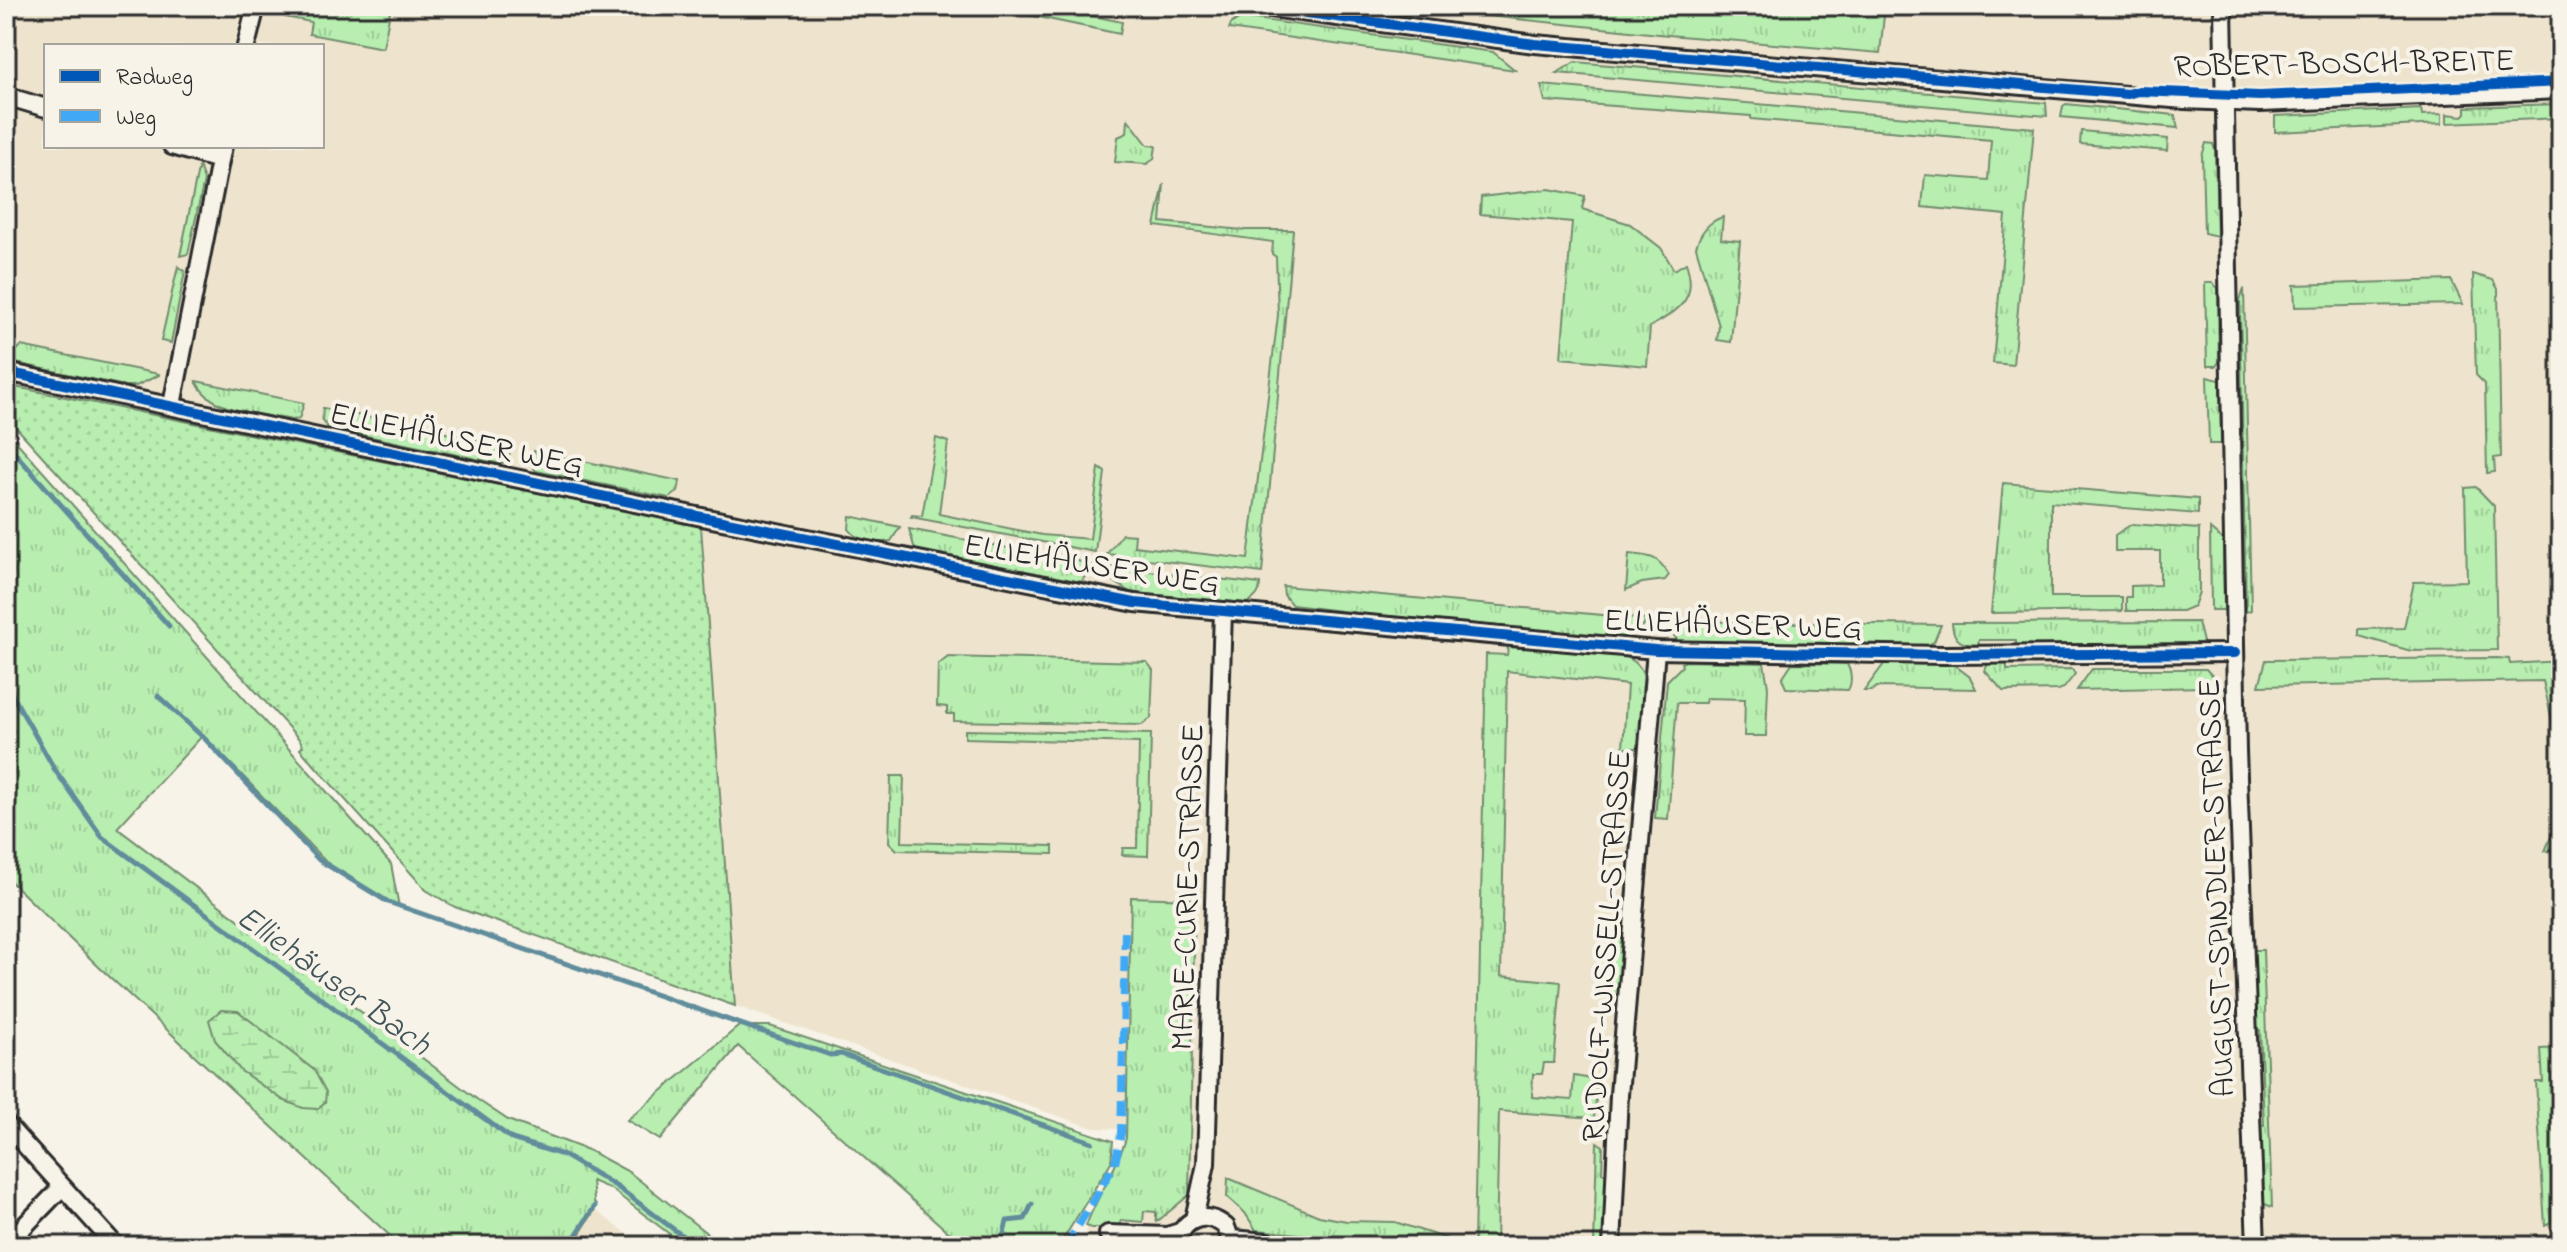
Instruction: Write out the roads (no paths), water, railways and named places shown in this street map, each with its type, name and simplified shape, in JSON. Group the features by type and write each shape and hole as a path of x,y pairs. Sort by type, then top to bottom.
{"street":[{"path":"246,44 256,6"},
{"name":"ROBERT-BOSCH-BREITE","path":"1256,6 1535,44 2128,94 2139,91 2224,100 2561,90"},
{"name":"AUGUST-SPINDLER-STRASSE","path":"2223,6 2237,751 2256,1246"},
{"name":"ROBERT-BOSCH-BREITE","path":"2224,100 2561,82"},
{"path":"6,96 44,107"},
{"path":"172,405 221,153 186,148"},
{"name":"ELLIEHÄUSER WEG","path":"6,372 1095,596 1223,611 1656,650 1944,655 2235,653"},
{"name":"MARIE-CURIE-STRASSE","path":"1215,1219 1206,1164 1223,611"},
{"name":"RUDOLF-WISSELL-STRASSE","path":"1612,1246 1620,1080 1656,650"},
{"path":"6,1124 116,1246"},
{"name":"MARIE-CURIE-STRASSE","path":"1194,1219 1206,1164"},
{"path":"6,1245 62,1187"},
{"path":"1168,1246 1144,1244 1116,1235 1179,1239 1194,1219 1215,1219 1226,1227 1233,1242 1267,1242 1274,1246"}],"waterway":[{"path":"6,443 169,626"},
{"name":"Elliehäuser Bach","path":"6,684 55,770 102,837 512,1139 563,1155 616,1186 696,1246"},
{"path":"158,696 205,739 319,860 388,902 1092,1142"},
{"path":"1001,1246 1007,1221 1025,1219 1032,1204"},
{"path":"569,1246 595,1206"}]}
